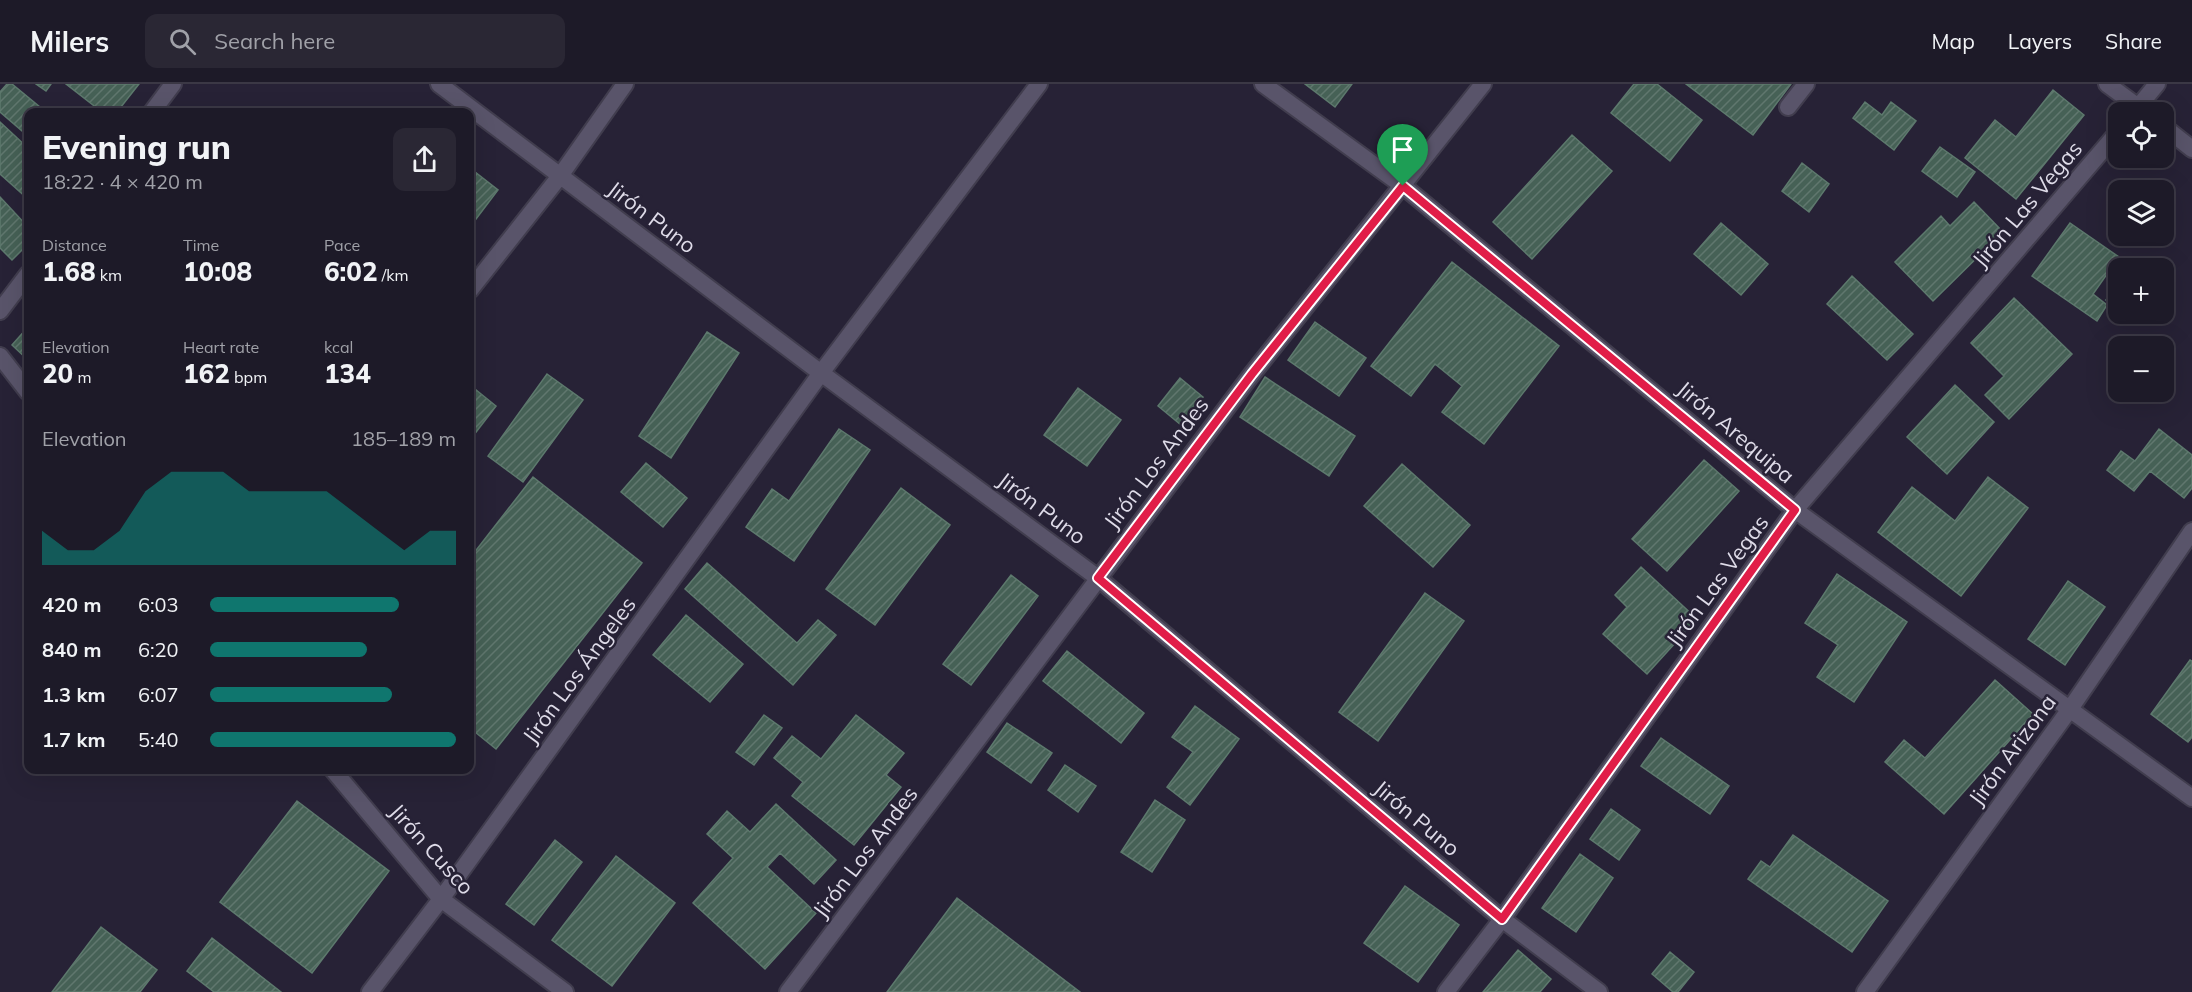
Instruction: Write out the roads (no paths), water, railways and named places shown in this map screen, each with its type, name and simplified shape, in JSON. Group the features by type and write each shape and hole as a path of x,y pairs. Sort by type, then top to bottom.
{"street":[{"path":"155,108 173,84"},
{"name":"Jirón Puno","path":"439,84 471,108"},
{"path":"474,285 560,176 625,84"},
{"name":"Jirón Los Ángeles","path":"370,992 441,899 821,373 1039,84"},
{"name":"Jirón Arequipa","path":"1263,84 1403,186 1795,510 2192,798"},
{"name":"Jirón Los Andes","path":"788,992 1252,374 1484,84"},
{"path":"1788,107 1806,84"},
{"path":"2107,84 2128,102"},
{"path":"2145,102 2157,84"},
{"name":"Jirón Puno","path":"474,111 821,373 1098,578 1502,919 1599,992"},
{"path":"2174,134 2192,148"},
{"name":"Jirón Las Vegas","path":"1446,992 1502,919 1795,510 2108,144"},
{"path":"0,311 24,279"},
{"path":"0,356 24,387"},
{"name":"Jirón Arizona","path":"1865,992 2070,709 2192,531"},
{"name":"Jirón Cusco","path":"336,774 441,899 565,992"}]}
